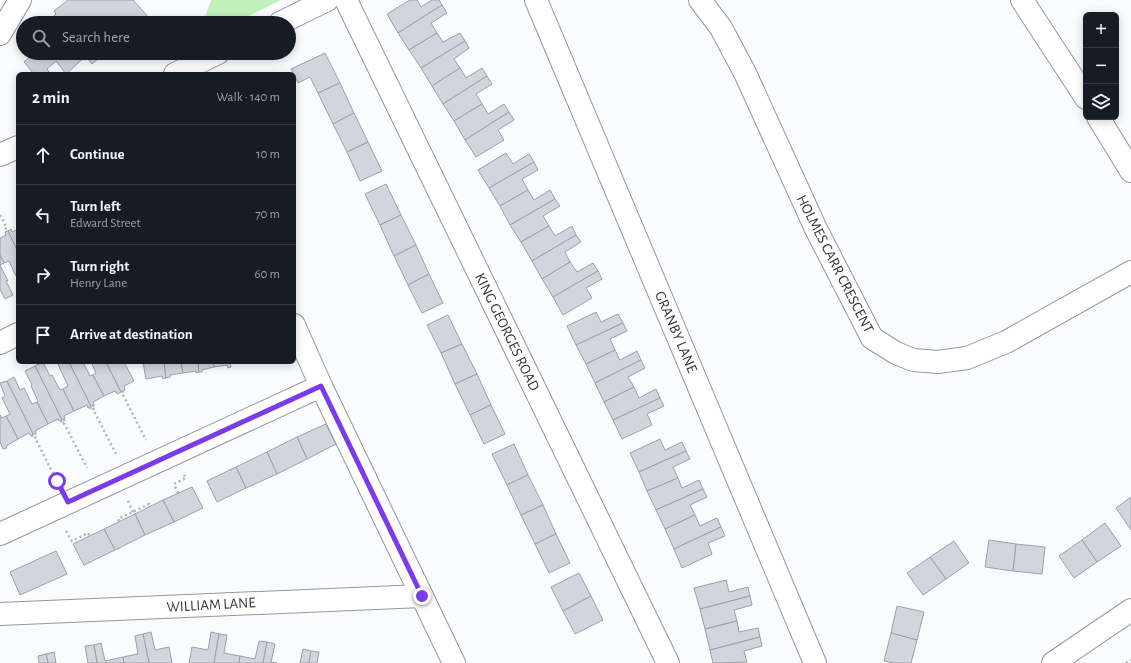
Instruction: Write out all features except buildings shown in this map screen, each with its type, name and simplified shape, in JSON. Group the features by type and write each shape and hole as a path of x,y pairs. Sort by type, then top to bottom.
{"street":[{"path":"0,34 20,0"},
{"path":"295,16 328,0"},
{"name":"KING GEORGES ROAD","path":"346,0 668,663"},
{"name":"GRANBY LANE","path":"536,0 815,663"},
{"name":"HOLMES CARR CRESCENT","path":"700,0 721,28 745,73 816,229 872,338 896,354 913,360 938,362 967,358 1006,342 1131,272"},
{"path":"1022,0 1083,93"},
{"path":"182,72 205,60"},
{"path":"1100,120 1131,171"},
{"path":"0,156 16,148"},
{"path":"296,330 321,386 454,663"},
{"path":"0,343 16,335"},
{"path":"0,534 321,386"},
{"name":"WILLIAM LANE","path":"0,614 422,596"},
{"path":"1053,663 1131,610"}],"path":[{"path":"0,214 7,230"},
{"path":"121,392 121,396 123,395 156,461"},
{"path":"92,406 95,409 93,409 127,475"},
{"path":"62,420 62,424 64,423 97,489"},
{"path":"33,434 68,502"},
{"path":"120,522 118,519 149,504 150,507"},
{"path":"1126,663 1131,660"}],"green space":[{"path":"211,0 281,0 248,16 205,16"}],"route":[{"path":"57,481 68,502 321,386 422,596"}]}
